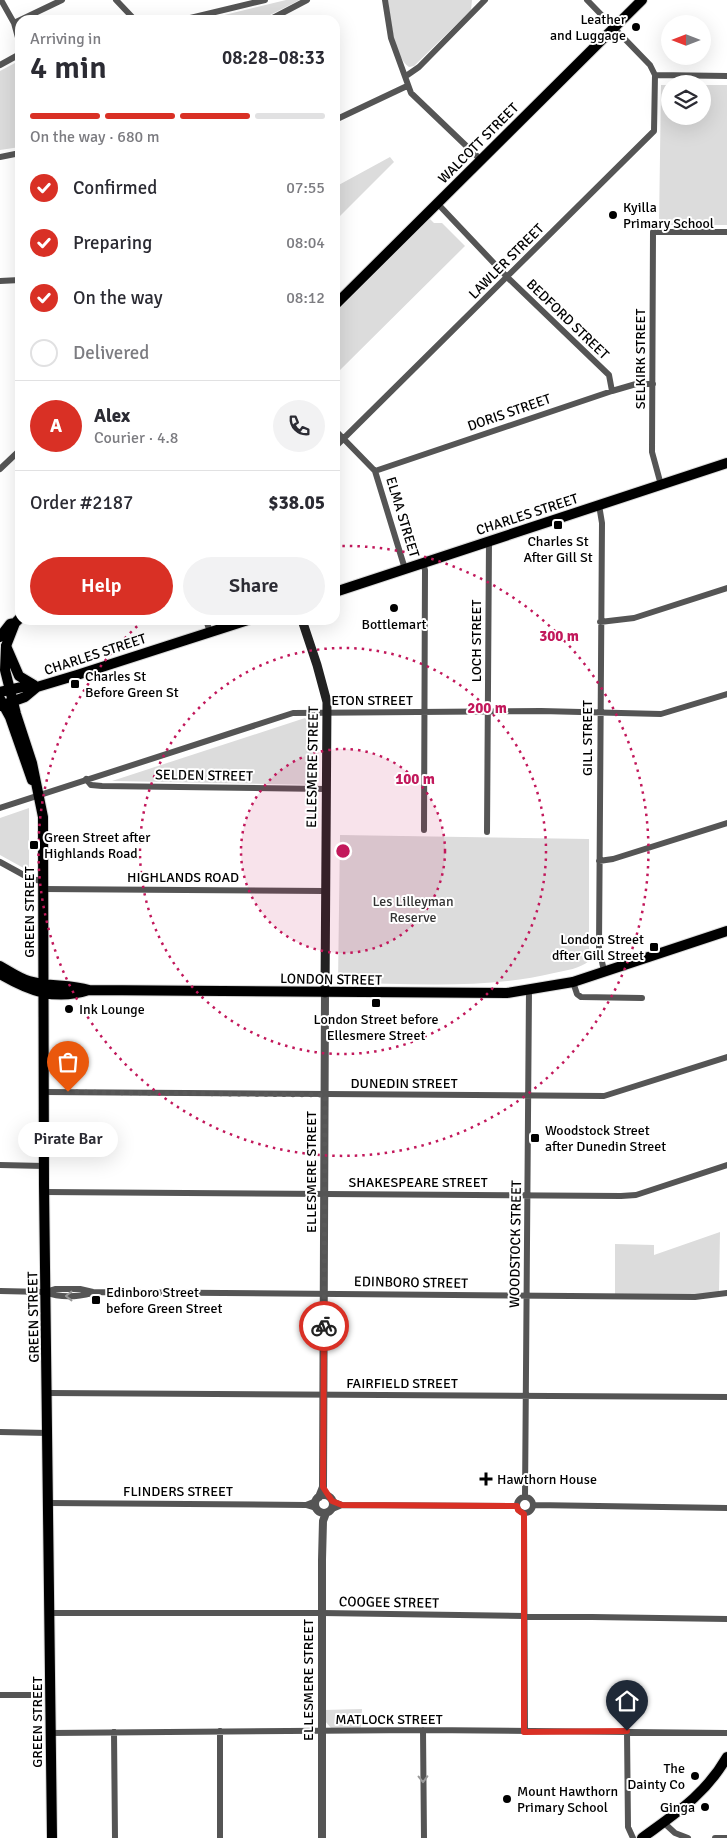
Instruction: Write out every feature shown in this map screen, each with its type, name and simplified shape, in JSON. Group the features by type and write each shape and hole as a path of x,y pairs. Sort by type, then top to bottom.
{"main road":[{"name":"WALCOTT STREET","path":"340,300 642,0"},
{"name":"CHARLES STREET","path":"340,590 727,463"},
{"path":"13,701 5,691 3,642 15,630 17,625"},
{"name":"CHARLES STREET","path":"5,691 22,687 37,687 232,625"},
{"name":"ELLESMERE STREET","path":"304,625 326,695 325,993"},
{"path":"3,642 19,676 37,687"},
{"name":"CHARLES STREET","path":"1,703 25,697 37,687"},
{"name":"GREEN STREET","path":"13,701 32,763 43,817 42,885 45,989 44,1192 48,1393 52,1838"},
{"name":"GREEN STREET","path":"1,703 10,718 25,766 39,796"},
{"name":"LONDON STREET","path":"0,974 20,986 73,995 88,990 461,994 529,990 573,982 727,931"},
{"name":"LONDON STREET","path":"0,966 45,989"},
{"path":"642,1838 706,1789 727,1757"}],"street":[{"path":"2,0 15,27"},
{"path":"31,15 62,0"},
{"path":"116,0 130,15"},
{"path":"203,15 265,0"},
{"path":"278,15 307,0"},
{"path":"385,0 390,38 411,93 481,160"},
{"path":"406,76 420,67 485,0"},
{"path":"587,0 650,65 655,75 727,76"},
{"path":"0,65 15,57"},
{"name":"LAWLER STREET","path":"340,443 654,131 655,75"},
{"path":"340,118 408,86"},
{"path":"0,157 15,154"},
{"name":"BEDFORD STREET","path":"437,203 507,277 609,375 612,391"},
{"name":"SELKIRK STREET","path":"661,485 652,452 653,232 727,232"},
{"path":"0,281 15,280"},
{"name":"DORIS STREET","path":"375,471 612,391 636,384 653,384"},
{"name":"ELMA STREET","path":"340,435 375,471 405,568"},
{"path":"0,468 15,454"},
{"name":"GILL STREET","path":"598,505 602,523 598,948 604,971"},
{"name":"LOCH STREET","path":"487,832 489,541"},
{"path":"423,563 425,570 424,830"},
{"path":"600,622 634,618 727,588"},
{"path":"208,625 210,632"},
{"name":"ETON STREET","path":"0,808 283,715 306,712 661,714 727,694"},
{"name":"SELDEN STREET","path":"86,779 91,785 102,786 325,789"},
{"path":"598,861 613,860 727,822"},
{"name":"HIGHLANDS ROAD","path":"0,862 42,885 324,891"},
{"path":"573,982 577,994 581,997 642,998"},
{"name":"WOODSTOCK STREET","path":"525,1497 529,990"},
{"name":"ELLESMERE STREET","path":"322,1838 323,1521 321,1507 323,1487 325,993"},
{"name":"DUNEDIN STREET","path":"44,1092 529,1096 612,1094 727,1057"},
{"path":"0,1165 44,1166"},
{"name":"SHAKESPEARE STREET","path":"44,1192 528,1196 636,1195 727,1165"},
{"name":"EDINBORO STREET","path":"0,1291 45,1292 55,1296 81,1296 94,1292 695,1297 727,1293"},
{"name":"FAIRFIELD STREET","path":"48,1393 727,1397"},
{"path":"0,1432 48,1433"},
{"name":"ELLESMERE STREET","path":"323,1487 330,1499"},
{"path":"524,1514 518,1510 519,1500 525,1497 531,1499 534,1505"},
{"path":"330,1499 342,1505"},
{"path":"321,1507 330,1499"},
{"path":"321,1507 330,1499"},
{"name":"FLINDERS STREET","path":"49,1503 306,1504 321,1507"},
{"path":"321,1507 342,1505 517,1506"},
{"path":"534,1505 727,1508"},
{"path":"524,1514 530,1512 534,1505"},
{"path":"524,1514 526,1617 524,1732"},
{"name":"COOGEE STREET","path":"50,1613 727,1619"},
{"path":"0,1695 33,1695"},
{"path":"423,1730 424,1838"},
{"name":"MATLOCK STREET","path":"51,1733 423,1730 727,1732"},
{"path":"220,1731 220,1838"},
{"path":"627,1731 628,1827 632,1838"},
{"path":"114,1732 115,1838"},
{"path":"663,1822 675,1833 688,1838"},
{"path":"715,1838 727,1838"}],"green space":[{"path":"286,0 300,0 270,15 224,15"},
{"path":"388,0 472,0 471,10 414,66 409,67 404,62 396,46"},
{"path":"15,63 15,148 0,150 0,71"},
{"path":"661,85 661,125 711,125 711,85 727,85 727,225 659,225"},
{"path":"390,157 394,162 340,216 340,184"},
{"path":"427,216 434,223 442,223 465,246 340,370 340,302"},
{"path":"305,718 319,735 317,785 112,781"},
{"path":"29,808 29,871 0,855 0,818"},
{"name":"Les Lilleyman Reserve","path":"340,835 589,839 589,961 568,970 501,982 474,984 338,983"},
{"path":"720,1232 719,1292 705,1295 615,1294 615,1244 654,1245 654,1255"},
{"path":"362,1709 361,1728 331,1728 325,1721 324,1710"}],"way so far":[{"path":"68,1092 325,1095 324,1326"}],"place":[{"name":"Leather and Luggage","path":"636,27"},
{"name":"Kyilla Primary School","path":"613,215"},
{"name":"Charles St After Gill St","path":"558,525"},
{"name":"Bottlemart","path":"394,608"},
{"name":"Charles St Before Green St","path":"75,684"},
{"name":"Green Street after Highlands Road","path":"34,845"},
{"name":"London Street dfter Gill Street","path":"654,947"},
{"name":"London Street before Ellesmere Street","path":"376,1003"},
{"name":"Ink Lounge","path":"69,1009"},
{"name":"Pirate Bar","path":"68,1092"},
{"name":"Woodstock Street after Dunedin Street","path":"535,1138"},
{"name":"Edinboro Street before Green Street","path":"96,1300"},
{"name":"Hawthorn House","path":"486,1479"},
{"name":"The Dainty Co","path":"695,1776"},
{"name":"Mount Hawthorn Primary School","path":"507,1799"},
{"name":"Ginga","path":"705,1807"}],"route":[{"path":"324,1326 322,1448 323,1487 328,1497 342,1505 517,1506 518,1510 524,1514 526,1561 524,1732 627,1731"}]}
